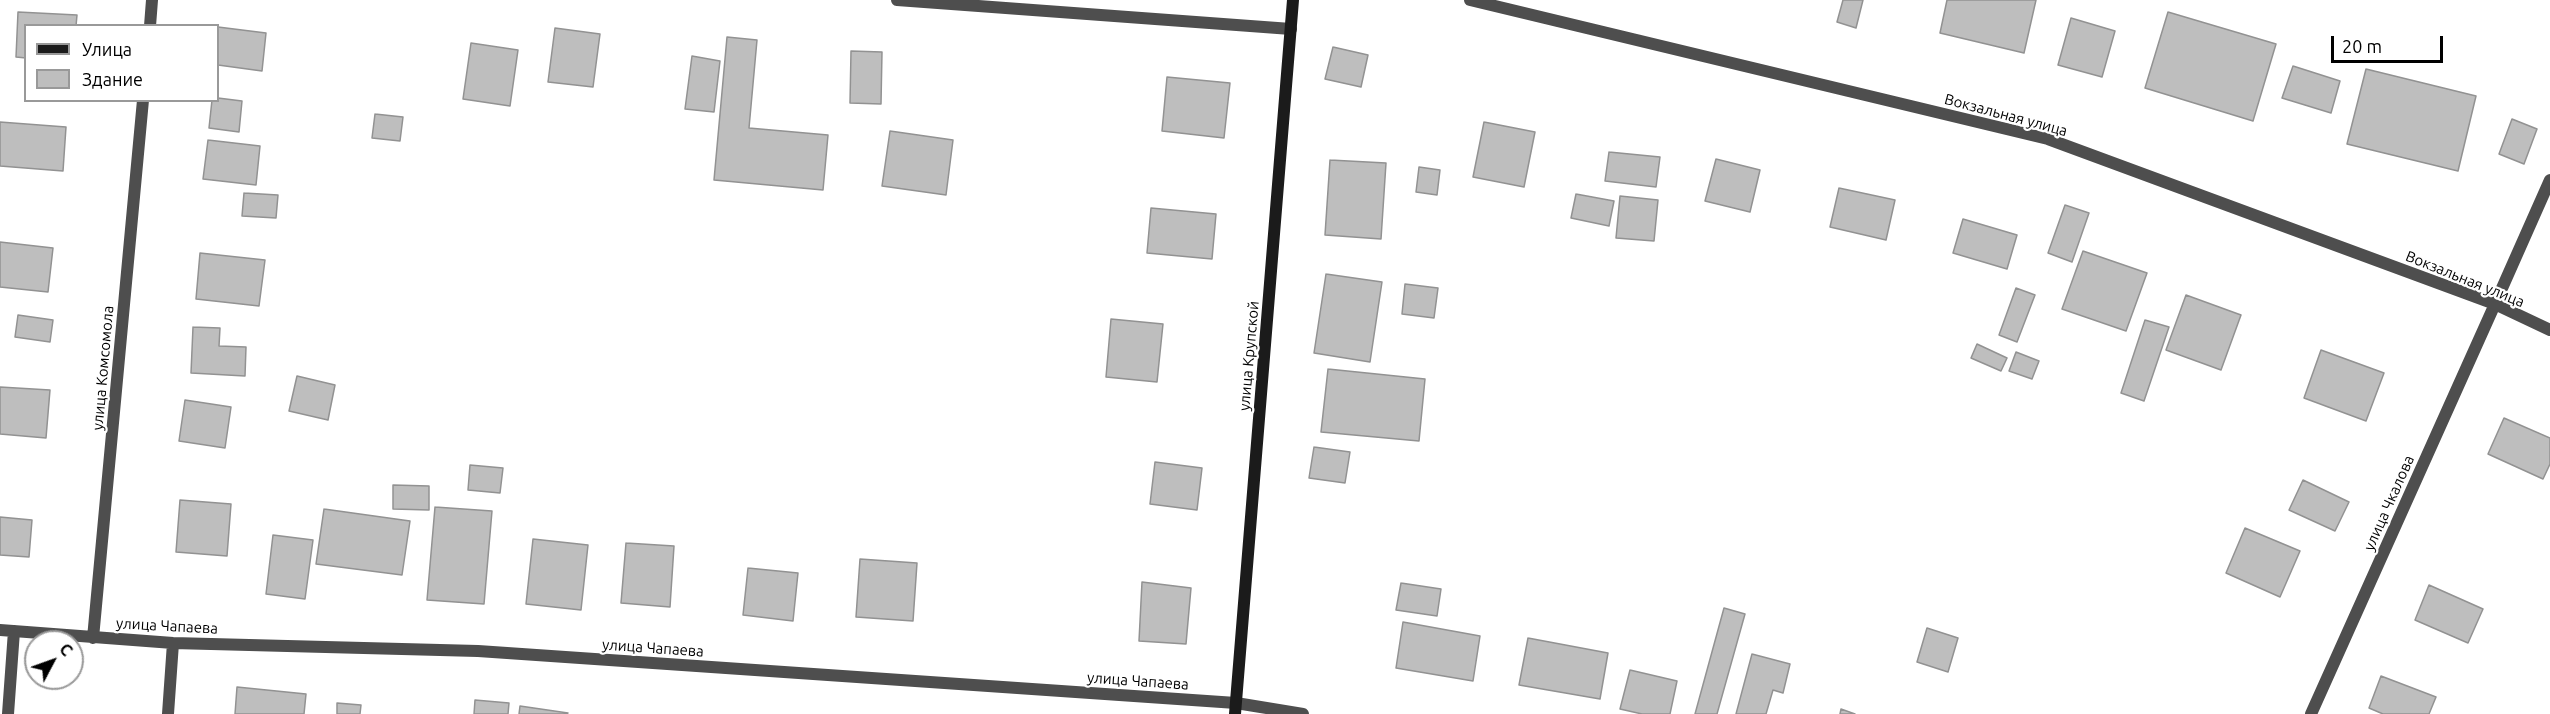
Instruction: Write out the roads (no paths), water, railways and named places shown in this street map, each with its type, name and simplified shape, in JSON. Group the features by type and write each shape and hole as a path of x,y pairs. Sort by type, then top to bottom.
{"main road":[{"name":"улица Крупской","path":"1236,708 1293,0"}],"street":[{"path":"150,24 152,0"},
{"path":"897,0 1290,29"},
{"name":"Вокзальная улица","path":"1470,0 2048,139 2495,304 2550,330"},
{"name":"улица Комсомола","path":"93,638 143,102"},
{"name":"улица Чкалова","path":"2310,714 2550,180"},
{"name":"улица Чапаева","path":"0,630 173,643 478,651 1303,714"},
{"path":"8,714 14,631"},
{"path":"168,714 173,643"}]}
